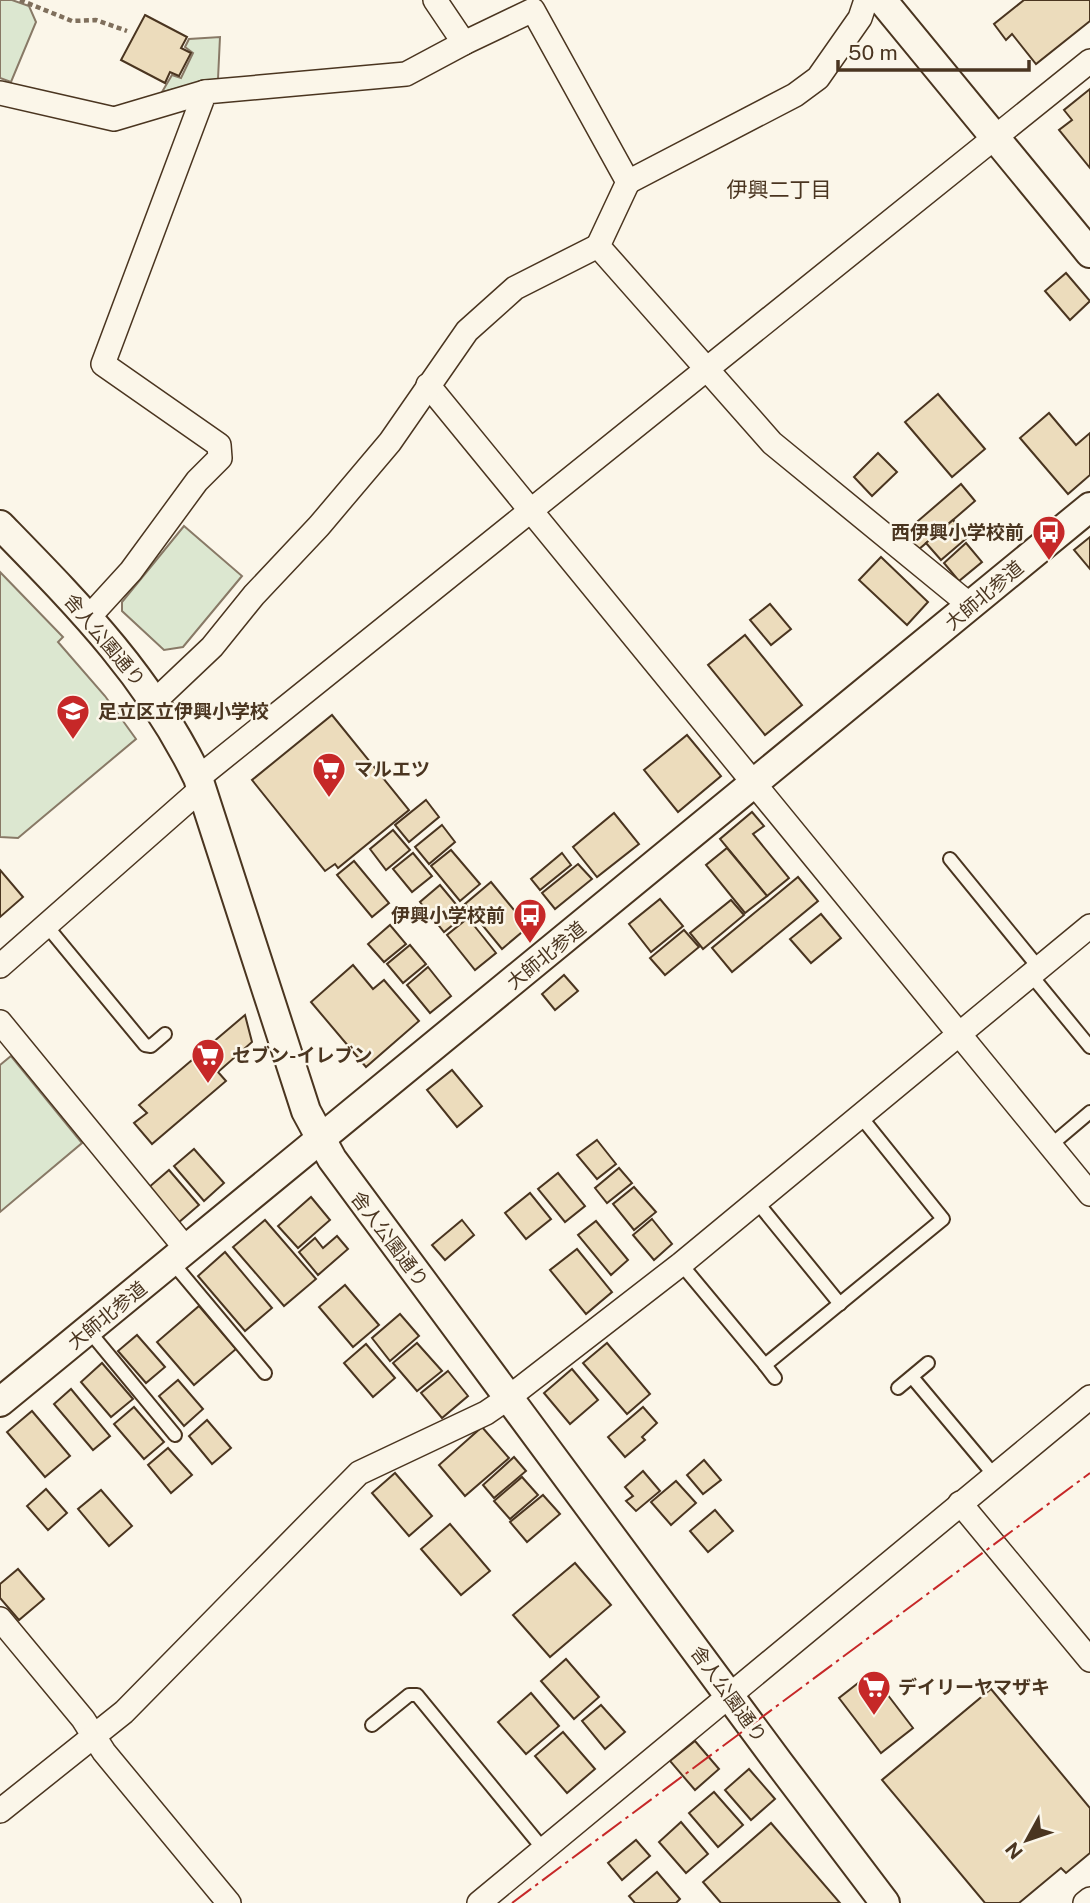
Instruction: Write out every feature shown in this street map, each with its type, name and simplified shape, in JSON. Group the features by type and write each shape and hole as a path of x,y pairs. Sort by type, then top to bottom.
{"street":[{"path":"435,0 464,43"},
{"path":"155,701 212,647 254,595 319,526 390,442 467,331 515,288 598,247 628,182 795,95 818,78 860,18 866,0"},
{"path":"882,0 1090,253"},
{"path":"0,93 114,119 205,92 406,74 533,10 628,182"},
{"path":"0,965 200,783 532,510 1090,61"},
{"path":"89,617 131,571 197,481 220,458 219,445 103,364 205,92"},
{"path":"598,247 772,443 971,606"},
{"path":"428,385 1090,1194"},
{"name":"大師北参道","path":"0,1402 1090,507"},
{"name":"舎人公園通り","path":"0,525 89,617 155,701 183,745 200,783 306,1111 320,1140 352,1188 885,1903"},
{"path":"0,1811 124,1712 359,1473 486,1413 508,1398 681,1265 1090,926"},
{"path":"0,1022 179,1256"},
{"path":"479,1903 1090,1397"},
{"path":"960,1503 1090,1660"},
{"path":"0,1619 83,1719 104,1752 229,1903"},
{"path":"1085,1903 1090,1899"}],"lane":[{"path":"950,859 1090,1047"},
{"path":"46,925 145,1045 151,1046 165,1034"},
{"path":"1051,1145 1090,1111"},
{"path":"765,1365 943,1219 861,1117"},
{"path":"757,1202 840,1304"},
{"path":"179,1256 265,1373"},
{"path":"681,1265 775,1378"},
{"path":"89,1331 175,1435"},
{"path":"898,1388 928,1363"},
{"path":"912,1377 994,1475"},
{"path":"372,1725 409,1695 417,1695 544,1850"}],"path":[{"path":"20,0 72,21 96,20 127,31"}],"green space":[{"path":"0,0 12,0 29,6 36,22 11,82 0,78"},
{"path":"220,37 218,79 162,92 172,75 181,78 193,53 185,47 189,39"},
{"path":"184,526 242,576 183,647 164,650 122,611 122,602"},
{"path":"0,572 63,637 58,642 105,696 136,739 18,838 0,837"},
{"path":"11,1056 82,1143 0,1212 0,1065"}],"building":[{"path":"1024,0 1090,0 1090,21 1036,64 1012,34 1006,40 994,24"},
{"path":"145,15 187,37 181,48 191,53 179,76 170,72 165,83 121,60"},
{"path":"1090,89 1090,168 1059,130 1072,120 1064,110"},
{"path":"1066,273 1090,301 1070,320 1045,291"},
{"path":"938,394 985,449 952,477 905,422"},
{"path":"1049,413 1076,445 1090,433 1090,475 1068,494 1020,438"},
{"path":"878,453 897,472 872,496 854,477"},
{"path":"961,484 975,501 918,550 904,533"},
{"path":"953,520 968,537 941,560 926,543"},
{"path":"1090,537 1090,569 1074,550"},
{"path":"966,543 982,562 959,581 944,563"},
{"path":"881,557 928,602 907,625 859,580"},
{"path":"770,604 791,629 771,645 750,620"},
{"path":"745,635 802,705 765,735 708,665"},
{"path":"332,715 409,810 338,868 335,864 325,871 252,780"},
{"path":"687,735 721,776 678,812 644,770"},
{"path":"426,800 439,817 409,842 395,825"},
{"path":"752,812 764,826 753,834 789,878 767,896 720,839"},
{"path":"614,813 639,844 597,877 573,847"},
{"path":"442,825 455,842 429,864 415,847"},
{"path":"393,830 410,850 386,870 370,849"},
{"path":"727,848 767,896 745,913 706,865"},
{"path":"451,850 480,884 460,901 431,866"},
{"path":"413,853 432,876 412,892 393,869"},
{"path":"562,853 571,865 540,890 531,879"},
{"path":"354,861 389,903 372,917 337,875"},
{"path":"578,864 592,879 555,909 542,893"},
{"path":"0,870 23,897 0,917"},
{"path":"798,877 818,901 732,972 712,948"},
{"path":"491,882 528,927 502,949 465,904"},
{"path":"440,885 465,915 444,932 420,902"},
{"path":"660,899 683,926 651,952 629,924"},
{"path":"731,900 744,915 703,949 690,933"},
{"path":"821,914 841,938 811,963 790,939"},
{"path":"468,918 496,953 475,970 447,935"},
{"path":"390,925 406,944 384,962 368,944"},
{"path":"684,930 699,947 665,975 650,958"},
{"path":"410,945 426,964 403,983 387,964"},
{"path":"353,965 373,989 384,980 419,1021 366,1067 311,1002"},
{"path":"428,967 451,996 430,1013 407,985"},
{"path":"564,975 578,991 555,1010 542,994"},
{"path":"245,1015 252,1042 218,1072 226,1081 152,1144 134,1123 147,1113 139,1105"},
{"path":"452,1070 482,1106 457,1127 427,1090"},
{"path":"597,1140 616,1164 597,1179 577,1155"},
{"path":"194,1149 224,1183 204,1201 174,1166"},
{"path":"619,1168 632,1183 607,1203 595,1188"},
{"path":"169,1170 199,1205 178,1223 148,1188"},
{"path":"558,1173 585,1206 565,1222 538,1189"},
{"path":"634,1187 656,1212 634,1230 613,1204"},
{"path":"530,1193 551,1219 526,1239 505,1213"},
{"path":"311,1197 330,1220 298,1248 278,1226"},
{"path":"652,1219 672,1244 654,1260 633,1235"},
{"path":"265,1220 316,1279 284,1306 233,1247"},
{"path":"462,1220 474,1235 445,1260 432,1245"},
{"path":"596,1221 628,1260 611,1275 578,1235"},
{"path":"337,1236 348,1249 318,1275 299,1252 315,1238 323,1248"},
{"path":"577,1249 612,1292 586,1314 550,1270"},
{"path":"225,1252 272,1308 245,1331 198,1276"},
{"path":"345,1285 379,1325 353,1347 319,1307"},
{"path":"199,1306 236,1349 194,1385 157,1342"},
{"path":"400,1314 419,1336 390,1361 372,1338"},
{"path":"137,1335 165,1367 146,1383 118,1351"},
{"path":"417,1343 442,1371 417,1391 393,1363"},
{"path":"607,1343 650,1394 627,1414 583,1363"},
{"path":"366,1344 395,1378 373,1397 344,1363"},
{"path":"102,1363 133,1399 111,1417 81,1382"},
{"path":"572,1369 598,1400 570,1424 544,1393"},
{"path":"448,1371 468,1396 442,1418 421,1393"},
{"path":"178,1380 203,1409 184,1426 159,1396"},
{"path":"71,1389 110,1436 93,1450 54,1404"},
{"path":"134,1407 164,1442 144,1459 114,1424"},
{"path":"643,1407 657,1423 642,1437 645,1440 625,1457 608,1437"},
{"path":"32,1411 70,1456 45,1477 7,1432"},
{"path":"207,1420 231,1448 212,1464 189,1436"},
{"path":"482,1427 509,1458 465,1496 439,1465"},
{"path":"168,1448 192,1475 171,1493 148,1465"},
{"path":"514,1457 526,1471 494,1498 483,1485"},
{"path":"704,1460 721,1480 703,1494 687,1475"},
{"path":"643,1471 660,1491 636,1511 626,1501 633,1496 625,1487"},
{"path":"395,1473 432,1516 409,1536 372,1493"},
{"path":"522,1477 538,1495 510,1519 494,1501"},
{"path":"676,1481 696,1503 671,1525 651,1502"},
{"path":"46,1489 67,1513 48,1530 27,1506"},
{"path":"101,1490 132,1526 109,1546 78,1509"},
{"path":"543,1495 560,1514 527,1542 510,1522"},
{"path":"715,1510 733,1531 708,1552 690,1531"},
{"path":"450,1524 490,1571 461,1595 421,1549"},
{"path":"575,1563 611,1605 550,1657 513,1615"},
{"path":"18,1569 44,1599 19,1620 0,1598 0,1584"},
{"path":"566,1659 599,1697 574,1719 541,1681"},
{"path":"871,1673 913,1728 881,1753 839,1698"},
{"path":"991,1689 1090,1808 1090,1853 1066,1873 1061,1868 1019,1903 985,1903 882,1780"},
{"path":"531,1693 559,1726 526,1754 498,1722"},
{"path":"601,1705 625,1732 605,1749 582,1721"},
{"path":"563,1732 595,1769 567,1793 535,1756"},
{"path":"695,1741 719,1769 695,1790 670,1761"},
{"path":"749,1769 775,1799 751,1820 725,1790"},
{"path":"714,1792 743,1825 718,1847 689,1813"},
{"path":"681,1822 708,1854 686,1873 659,1842"},
{"path":"771,1823 840,1903 721,1903 703,1882"},
{"path":"636,1840 650,1856 622,1880 608,1863"},
{"path":"657,1872 680,1899 676,1903 635,1903 629,1896"}],"power":[{"path":"512,1903 1090,1473"}],"place":[{"name":"西伊興小学校前","path":"1049,562"},
{"name":"足立区立伊興小学校","path":"73,741"},
{"name":"マルエツ","path":"329,799"},
{"name":"伊興小学校前","path":"530,945"},
{"name":"セブン-イレブン","path":"208,1085"},
{"name":"デイリーヤマザキ","path":"874,1717"}],"district":[{"name":"伊興二丁目","path":"779,190"}]}
